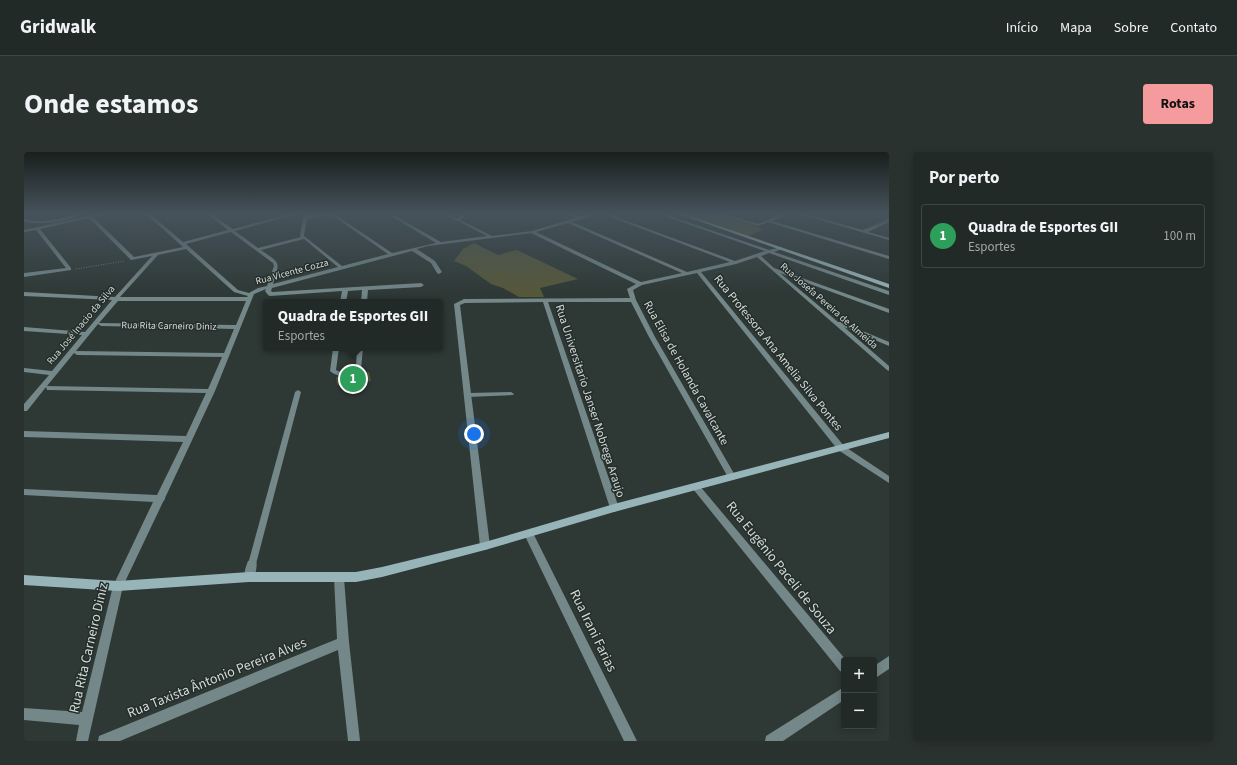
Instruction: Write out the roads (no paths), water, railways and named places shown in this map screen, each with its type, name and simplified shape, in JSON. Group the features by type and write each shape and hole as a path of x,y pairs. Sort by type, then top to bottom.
{"main road":[{"path":"758,240 889,286"},
{"path":"24,580 118,586 249,577 339,578 382,572 485,546 614,508 889,435"}],"street":[{"path":"24,274 69,269 47,240"},
{"path":"114,240 133,259 156,255 201,240"},
{"path":"178,240 236,291 250,297"},
{"path":"246,240 274,262 276,266 269,293 275,295 421,285"},
{"path":"258,249 294,240"},
{"path":"307,240 342,268"},
{"path":"372,240 392,254"},
{"path":"436,240 440,243"},
{"name":"Rua Vicente Cozza","path":"250,297 257,290 392,254 458,240"},
{"path":"550,240 640,284 734,263 780,248"},
{"path":"611,240 688,274"},
{"path":"675,240 734,263"},
{"path":"740,240 889,292"},
{"path":"833,240 889,258"},
{"path":"413,249 433,262 439,272"},
{"name":"Rua José Inacio da Silva","path":"24,409 116,299 156,255"},
{"name":"Rua Josefa Pereira de Almeida","path":"758,256 889,369"},
{"path":"770,267 889,311"},
{"name":"Rua Professora Ana Amelia Silva Pontes","path":"698,271 841,448 889,480"},
{"path":"840,275 848,272"},
{"name":"Rua Elisa de Holanda Cavalcante","path":"640,284 630,289 633,300 652,337 732,477"},
{"path":"364,289 364,299"},
{"path":"343,299 344,290"},
{"path":"24,294 116,299 250,297"},
{"name":"Rua Rita Carneiro Diniz","path":"82,741 118,586 161,499 211,391 250,297"},
{"path":"485,546 457,306 459,302 633,300"},
{"name":"Rua Universitario Janser Nobrega Araujo","path":"545,301 614,508"},
{"path":"832,321 889,344"},
{"name":"Rua Rita Carneiro Diniz","path":"101,324 237,327"},
{"path":"24,329 88,334"},
{"path":"336,351 333,371 341,374 352,373 359,368 360,351"},
{"path":"77,353 227,355"},
{"path":"24,370 54,373"},
{"path":"49,388 211,391"},
{"path":"24,434 188,440"},
{"name":"Rua Eugênio Paceli de Souza","path":"696,487 841,663"},
{"path":"24,492 161,499"},
{"name":"Rua Irani Farias","path":"529,534 631,741"},
{"path":"249,577 252,564"},
{"path":"339,578 342,642 354,741"},
{"name":"Rua Taxista Ântonio Pereira Alves","path":"104,741 342,642"},
{"path":"877,670 889,662"},
{"path":"771,741 841,695"},
{"path":"24,714 88,719"}],"lane":[{"path":"252,564 298,392"},
{"path":"468,395 511,394"}],"place":[{"name":"Quadra de Esportes GII","path":"353,379"}]}
